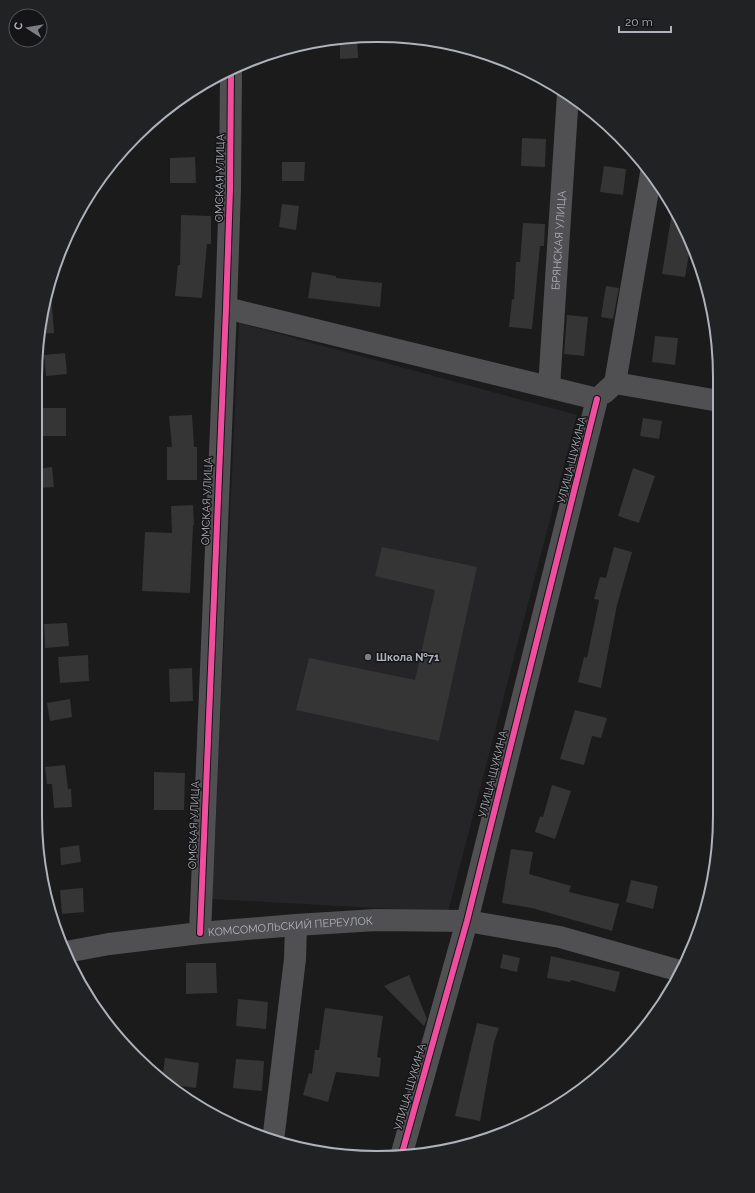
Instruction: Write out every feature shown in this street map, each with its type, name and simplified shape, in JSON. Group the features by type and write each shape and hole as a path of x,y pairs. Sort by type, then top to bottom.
{"street":[{"name":"ОМСКАЯ УЛИЦА","path":"200,933 226,308 230,190 231,76"},
{"name":"БРЯНСКАЯ УЛИЦА","path":"549,387 568,101"},
{"path":"226,308 597,399 615,383 650,182"},
{"path":"615,383 713,400"},
{"name":"УЛИЦА ЩУКИНА","path":"403,1150 467,921 597,399"},
{"name":"КОМСОМОЛЬСКИЙ ПЕРЕУЛОК","path":"71,951 109,944 200,933 296,925 376,920 467,921 560,937 675,970"},
{"path":"274,1134 295,959 296,925"}],"shaded area":[{"name":"Школа №71","path":"239,323 577,415 448,912 212,899"}],"building":[{"path":"357,43 358,58 340,59 340,44"},
{"path":"522,138 546,139 545,167 521,166"},
{"path":"195,157 196,183 170,183 170,158"},
{"path":"282,162 305,162 304,181 282,181"},
{"path":"604,166 626,169 623,195 600,192"},
{"path":"282,204 299,206 296,230 279,227"},
{"path":"181,215 211,216 211,244 207,244 202,298 175,296 178,265 180,265"},
{"path":"671,216 689,254 685,277 662,274"},
{"path":"523,223 545,224 544,246 540,246 532,329 509,327 512,299 514,300 516,262 520,262"},
{"path":"312,272 336,276 336,278 382,283 380,307 308,298"},
{"path":"606,286 619,288 613,319 601,317"},
{"path":"51,298 54,333 45,334"},
{"path":"567,315 588,317 584,356 564,354"},
{"path":"655,336 678,338 675,365 652,362"},
{"path":"65,353 67,374 46,376 44,355"},
{"path":"42,408 66,408 66,436 42,436"},
{"path":"192,415 194,447 197,447 197,480 167,480 167,447 172,447 169,416"},
{"path":"643,418 662,421 659,439 640,436"},
{"path":"52,467 54,487 42,488 42,468"},
{"path":"633,468 655,476 639,523 618,516"},
{"path":"193,505 194,525 190,593 142,591 145,532 172,533 171,506"},
{"path":"382,547 477,567 439,741 296,710 309,658 415,680 435,590 375,576"},
{"path":"614,547 632,552 617,605 601,688 578,682 584,657 587,658 599,600 594,599 600,577 606,578"},
{"path":"67,623 69,646 45,648 44,624"},
{"path":"88,655 89,681 60,683 58,657"},
{"path":"192,668 193,701 170,702 169,669"},
{"path":"70,699 72,717 50,721 47,703"},
{"path":"575,710 607,718 601,738 592,736 584,765 560,759"},
{"path":"65,765 68,789 71,789 72,807 54,808 52,784 47,784 45,767"},
{"path":"154,772 185,773 184,810 154,810"},
{"path":"552,785 571,791 555,839 535,832 540,816 543,817"},
{"path":"79,845 81,862 61,865 60,848"},
{"path":"511,849 533,852 529,874 571,886 569,892 619,904 612,931 532,908 502,903"},
{"path":"631,880 658,886 653,909 626,902"},
{"path":"83,888 84,912 62,914 60,890"},
{"path":"503,954 520,958 517,972 500,968"},
{"path":"551,956 620,972 615,992 571,980 570,982 547,978"},
{"path":"186,963 216,963 217,993 186,994"},
{"path":"409,975 427,1019 424,1026 384,986"},
{"path":"238,999 268,1002 266,1029 236,1026"},
{"path":"325,1008 383,1016 377,1057 381,1058 379,1077 336,1072 328,1102 303,1095 309,1073 312,1074 315,1050 319,1050"},
{"path":"477,1023 499,1028 494,1042 480,1121 455,1116"},
{"path":"165,1058 199,1063 196,1088 178,1086 163,1074"},
{"path":"236,1059 264,1061 262,1091 233,1088"}],"cycle path":[{"path":"200,933 226,308 230,190 231,76"},
{"path":"403,1150 467,921 597,399"}],"place":[{"name":"Школа №71","path":"368,657"}]}
